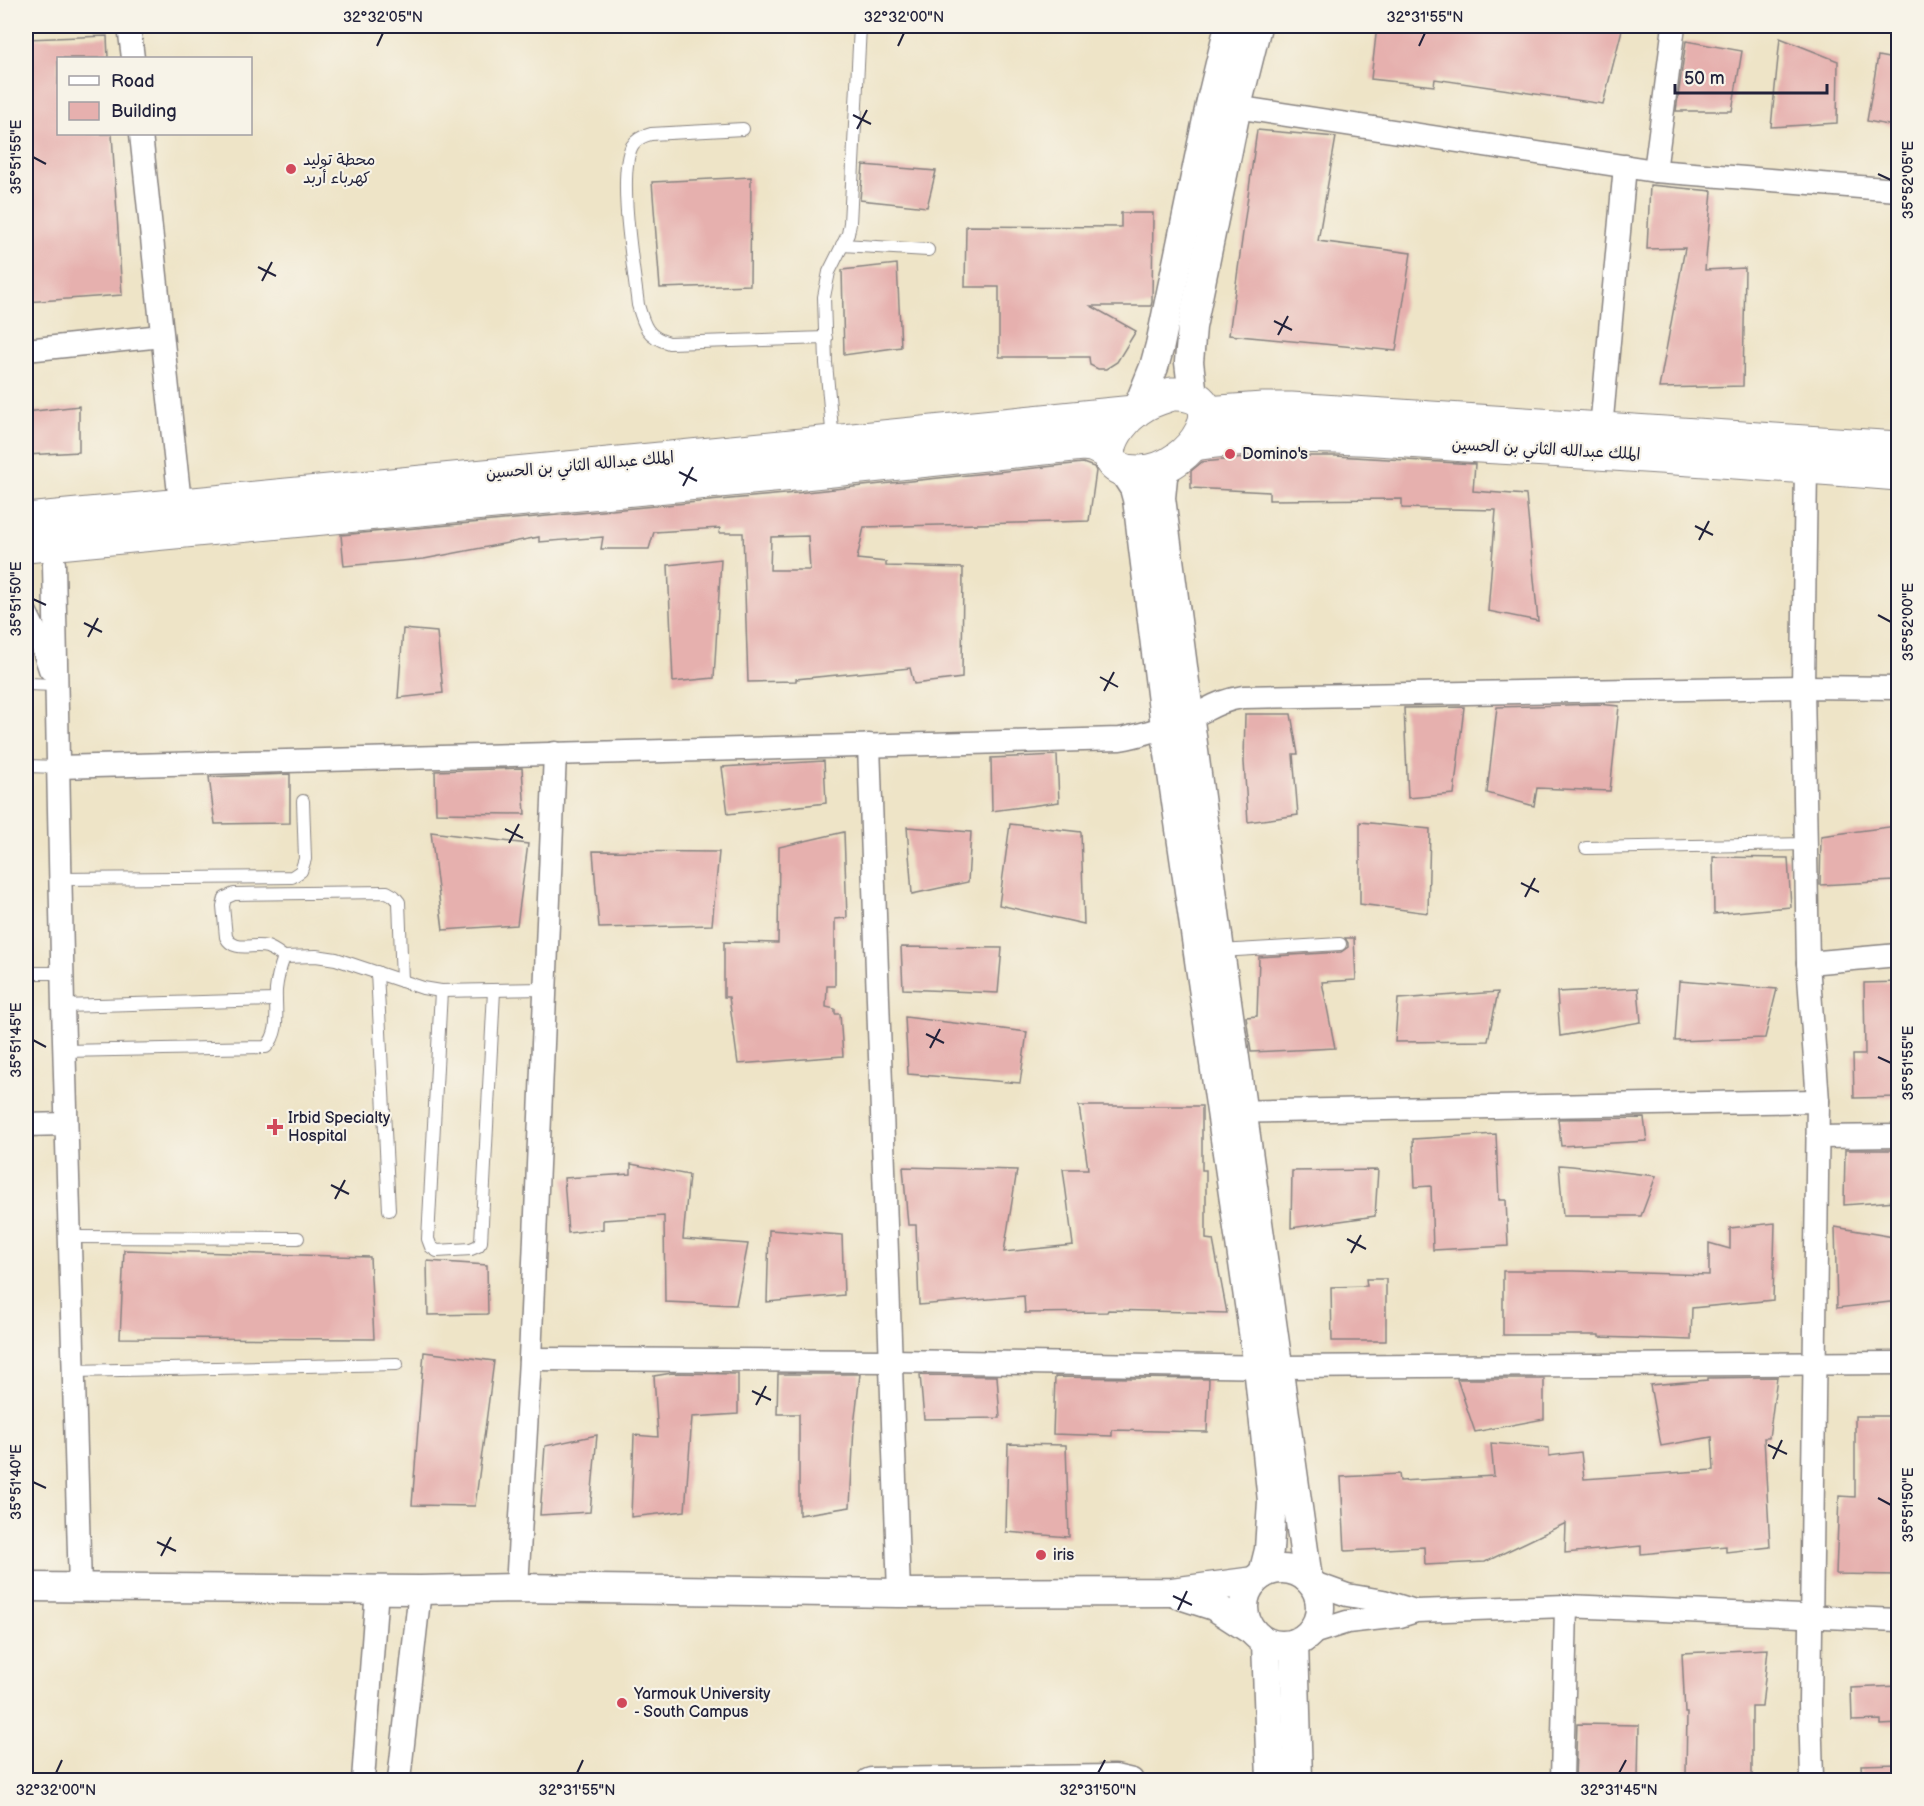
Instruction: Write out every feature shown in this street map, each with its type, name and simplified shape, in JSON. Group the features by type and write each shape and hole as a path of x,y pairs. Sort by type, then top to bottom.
{"main road":[{"path":"1172,394 1183,394 1200,405 1205,424 1186,453 1167,466 1143,472 1116,462 1112,437 1136,410 1148,402 1172,394"},
{"name":"الملك عبدالله الثاني بن الحسين","path":"1200,405 1899,448"},
{"name":"الملك عبدالله الثاني بن الحسين","path":"26,520 833,442 1136,410"},
{"name":"الملك عبدالله الثاني بن الحسين","path":"1194,444 1255,436 1317,437 1899,474"},
{"name":"الملك عبدالله الثاني بن الحسين","path":"26,546 1083,444 1092,445 1116,462"},
{"path":"26,500 120,490 172,505"},
{"path":"40,566 186,548 202,541 221,528"}],"street":[{"path":"129,26 133,57"},
{"path":"1200,405 1189,362 1189,345 1223,105 1228,26"},
{"path":"1136,410 1154,367 1223,105 1257,26"},
{"path":"1656,171 1674,26"},
{"path":"1223,105 1656,171 1899,190"},
{"path":"141,135 162,336 171,398 172,505"},
{"path":"1601,429 1625,166"},
{"path":"26,350 162,336"},
{"path":"1116,462 1134,488 1137,499 1220,951 1232,1112"},
{"path":"1167,466 1161,487 1161,498 1177,722 1268,1366 1309,1580 1318,1594 1320,1609 1317,1622 1280,1637"},
{"path":"1806,467 1803,687 1808,963 1818,1101 1813,1616 1810,1704 1812,1780"},
{"path":"40,566 56,685 80,1587"},
{"path":"26,613 42,645 56,685"},
{"path":"58,767 1120,739 1177,722 1224,700 1244,697 1803,687 1899,688"},
{"path":"869,745 899,1593"},
{"path":"517,1588 530,1359 555,753"},
{"path":"1808,963 1899,955"},
{"path":"1232,1112 1818,1101"},
{"path":"26,1125 66,1124"},
{"path":"1818,1137 1899,1136"},
{"path":"530,1359 1268,1366 1899,1363"},
{"path":"1268,1366 1272,1501 1270,1542 1259,1577 1247,1592 1244,1605 1245,1618 1280,1637"},
{"path":"26,1587 377,1590 517,1588 899,1593 1172,1592 1259,1577 1274,1570 1286,1569 1298,1572 1309,1580 1347,1595 1383,1601 1416,1611"},
{"path":"363,1780 377,1590"},
{"path":"399,1780 420,1590"},
{"path":"1172,1592 1214,1606 1280,1637 1347,1622 1400,1616 1416,1611 1566,1606 1899,1620"},
{"path":"1562,1780 1566,1606"},
{"path":"1271,1780 1280,1637"},
{"path":"1280,1637 1298,1780"},
{"path":"367,1726 405,1728"},
{"path":"868,1780 1115,1776 1132,1780"}],"lane":[{"path":"833,442 824,297 825,284 848,234 851,213 860,26"},
{"path":"743,129 651,134 637,140 633,145 628,160 625,184 638,305 642,321 648,332 658,340 669,343 825,338"},
{"path":"842,245 928,250"},
{"path":"26,684 56,685"},
{"path":"26,766 58,767"},
{"path":"61,879 292,877 301,871 305,859 303,801"},
{"path":"1586,848 1806,844"},
{"path":"402,981 399,902 387,892 234,894 225,898 223,906 226,937 228,942 237,946 268,947 284,957 316,956 336,959 377,972 402,981 423,988 441,991 545,989"},
{"path":"1220,951 1340,944"},
{"path":"64,1051 266,1047 275,1030 278,980 284,957"},
{"path":"377,972 389,1210"},
{"path":"26,973 62,973"},
{"path":"441,991 428,1239 431,1247 437,1251 471,1250 481,1242 494,991"},
{"path":"63,1006 276,1000"},
{"path":"69,1237 298,1238"},
{"path":"73,1371 397,1365"}],"building":[{"path":"1377,26 1623,26 1603,104 1435,79 1434,86 1371,79"},
{"path":"107,36 108,57 57,57 57,135 112,135 122,295 26,302 26,39"},
{"path":"1780,38 1838,61 1837,123 1771,127"},
{"path":"1686,41 1742,51 1732,111 1676,111"},
{"path":"1878,56 1899,60 1899,127 1867,121"},
{"path":"1257,130 1336,137 1318,241 1411,253 1396,351 1229,335"},
{"path":"863,165 936,171 927,207 860,200"},
{"path":"751,177 750,285 660,288 652,182"},
{"path":"1650,185 1712,191 1705,270 1745,268 1743,386 1659,388 1685,248 1647,249"},
{"path":"1121,213 1153,213 1152,302 1151,306 1091,306 1136,331 1117,362 1106,369 1098,369 1090,365 1089,357 999,357 999,287 965,287 966,226 1121,227"},
{"path":"897,264 901,347 844,355 842,270"},
{"path":"79,406 79,452 26,455 26,412"},
{"path":"1266,456 1336,456 1475,464 1473,491 1526,495 1538,621 1488,611 1496,510 1402,508 1402,499 1269,500 1269,492 1191,488 1191,471 1202,462"},
{"path":"1083,463 1094,467 1096,471 1089,521 864,527 857,559 886,562 886,566 963,568 962,678 914,684 910,668 796,679 796,681 748,682 743,533 719,533 720,528 654,532 649,549 601,549 603,537 539,542 539,537 424,559 344,566 341,535 796,493","holes":["808,536 810,570 770,570 771,537"]},
{"path":"721,559 714,678 673,682 668,565"},
{"path":"403,629 437,632 443,693 398,698"},
{"path":"1597,704 1619,706 1610,791 1537,788 1534,806 1487,793 1497,707"},
{"path":"1464,707 1454,794 1408,798 1404,708"},
{"path":"1245,714 1291,714 1298,754 1293,754 1298,815 1248,822 1244,762"},
{"path":"1057,755 1059,802 992,811 991,758"},
{"path":"824,761 826,803 728,814 722,767"},
{"path":"522,768 525,814 436,813 435,771"},
{"path":"290,774 290,823 215,824 209,777"},
{"path":"1360,822 1430,829 1428,913 1360,904"},
{"path":"1010,824 1081,832 1084,924 999,905"},
{"path":"1896,826 1894,881 1820,885 1821,836"},
{"path":"907,827 971,832 968,882 912,894"},
{"path":"431,832 528,844 517,925 443,930"},
{"path":"844,832 847,918 835,919 835,986 827,986 826,1007 835,1009 835,1014 840,1014 843,1056 738,1064 729,997 724,997 724,942 778,943 779,847"},
{"path":"593,851 719,852 712,925 599,928"},
{"path":"1713,857 1788,858 1791,907 1714,914"},
{"path":"1345,938 1354,938 1356,980 1322,982 1335,1048 1251,1052 1246,1017 1257,1016 1259,957 1341,952 1348,947"},
{"path":"901,947 1002,948 998,993 903,989"},
{"path":"1679,981 1777,989 1765,1038 1675,1041"},
{"path":"1899,982 1899,1097 1854,1098 1853,1055 1865,1055 1864,983"},
{"path":"1638,988 1641,1022 1560,1036 1557,992"},
{"path":"1498,992 1488,1041 1395,1042 1398,999"},
{"path":"905,1017 1027,1032 1020,1083 908,1074"},
{"path":"1079,1106 1202,1106 1202,1170 1206,1170 1206,1239 1213,1240 1227,1313 1108,1310 1107,1312 1025,1313 1024,1296 919,1305 916,1225 908,1225 903,1167 1017,1170 1004,1252 1073,1245 1063,1169 1088,1169"},
{"path":"1644,1118 1647,1141 1561,1146 1558,1119"},
{"path":"1496,1134 1499,1200 1506,1200 1508,1246 1433,1250 1431,1186 1415,1187 1413,1139"},
{"path":"1845,1150 1895,1150 1896,1201 1844,1205"},
{"path":"631,1164 689,1175 683,1239 748,1244 736,1305 665,1302 664,1216 603,1220 603,1229 568,1233 564,1178 631,1174"},
{"path":"1559,1165 1656,1176 1641,1216 1563,1216"},
{"path":"1378,1170 1375,1216 1291,1228 1292,1171"},
{"path":"1775,1223 1773,1300 1692,1308 1691,1340 1599,1337 1599,1335 1503,1335 1503,1271 1709,1275 1709,1243 1730,1249 1730,1228"},
{"path":"1835,1227 1899,1238 1899,1301 1837,1308"},
{"path":"769,1230 842,1235 844,1295 767,1302"},
{"path":"124,1250 370,1257 374,1339 120,1338"},
{"path":"427,1261 487,1265 488,1314 428,1315"},
{"path":"1366,1279 1386,1279 1386,1341 1332,1341 1331,1287 1367,1286"},
{"path":"424,1352 494,1361 475,1506 412,1505"},
{"path":"672,1373 738,1374 738,1414 692,1417 685,1511 631,1517 634,1435 658,1437 654,1376"},
{"path":"778,1374 860,1374 854,1426 850,1507 799,1515 799,1414 777,1414"},
{"path":"920,1375 997,1376 1000,1418 924,1419"},
{"path":"1055,1377 1209,1379 1207,1432 1112,1430 1112,1436 1053,1434"},
{"path":"1777,1377 1769,1438 1764,1438 1770,1547 1726,1552 1726,1546 1641,1554 1641,1546 1565,1553 1566,1523 1485,1562 1425,1565 1424,1547 1345,1551 1341,1477 1399,1474 1400,1481 1494,1476 1491,1443 1549,1448 1549,1456 1581,1452 1584,1479 1714,1470 1712,1437 1661,1446 1650,1385 1708,1380 1708,1378"},
{"path":"1457,1379 1544,1379 1544,1419 1475,1432"},
{"path":"1855,1416 1899,1416 1899,1575 1836,1574 1839,1496 1855,1497"},
{"path":"597,1435 590,1512 540,1515 545,1446"},
{"path":"1008,1444 1066,1445 1069,1537 1006,1532"},
{"path":"1768,1649 1762,1707 1752,1707 1752,1778 1686,1774 1687,1713 1685,1713 1682,1653"},
{"path":"1899,1686 1899,1724 1881,1725 1881,1720 1852,1721 1851,1688"},
{"path":"1577,1724 1639,1725 1638,1780 1575,1780"},
{"path":"1899,1764 1899,1780 1862,1780 1861,1765"}],"place":[{"name":"محطة توليد كهرباء أربد","path":"291,169"},
{"name":"Domino's","path":"1230,454"},
{"name":"Irbid Specialty Hospital","path":"275,1127"},
{"name":"iris","path":"1041,1555"},
{"name":"Yarmouk University - South Campus","path":"622,1703"}]}
